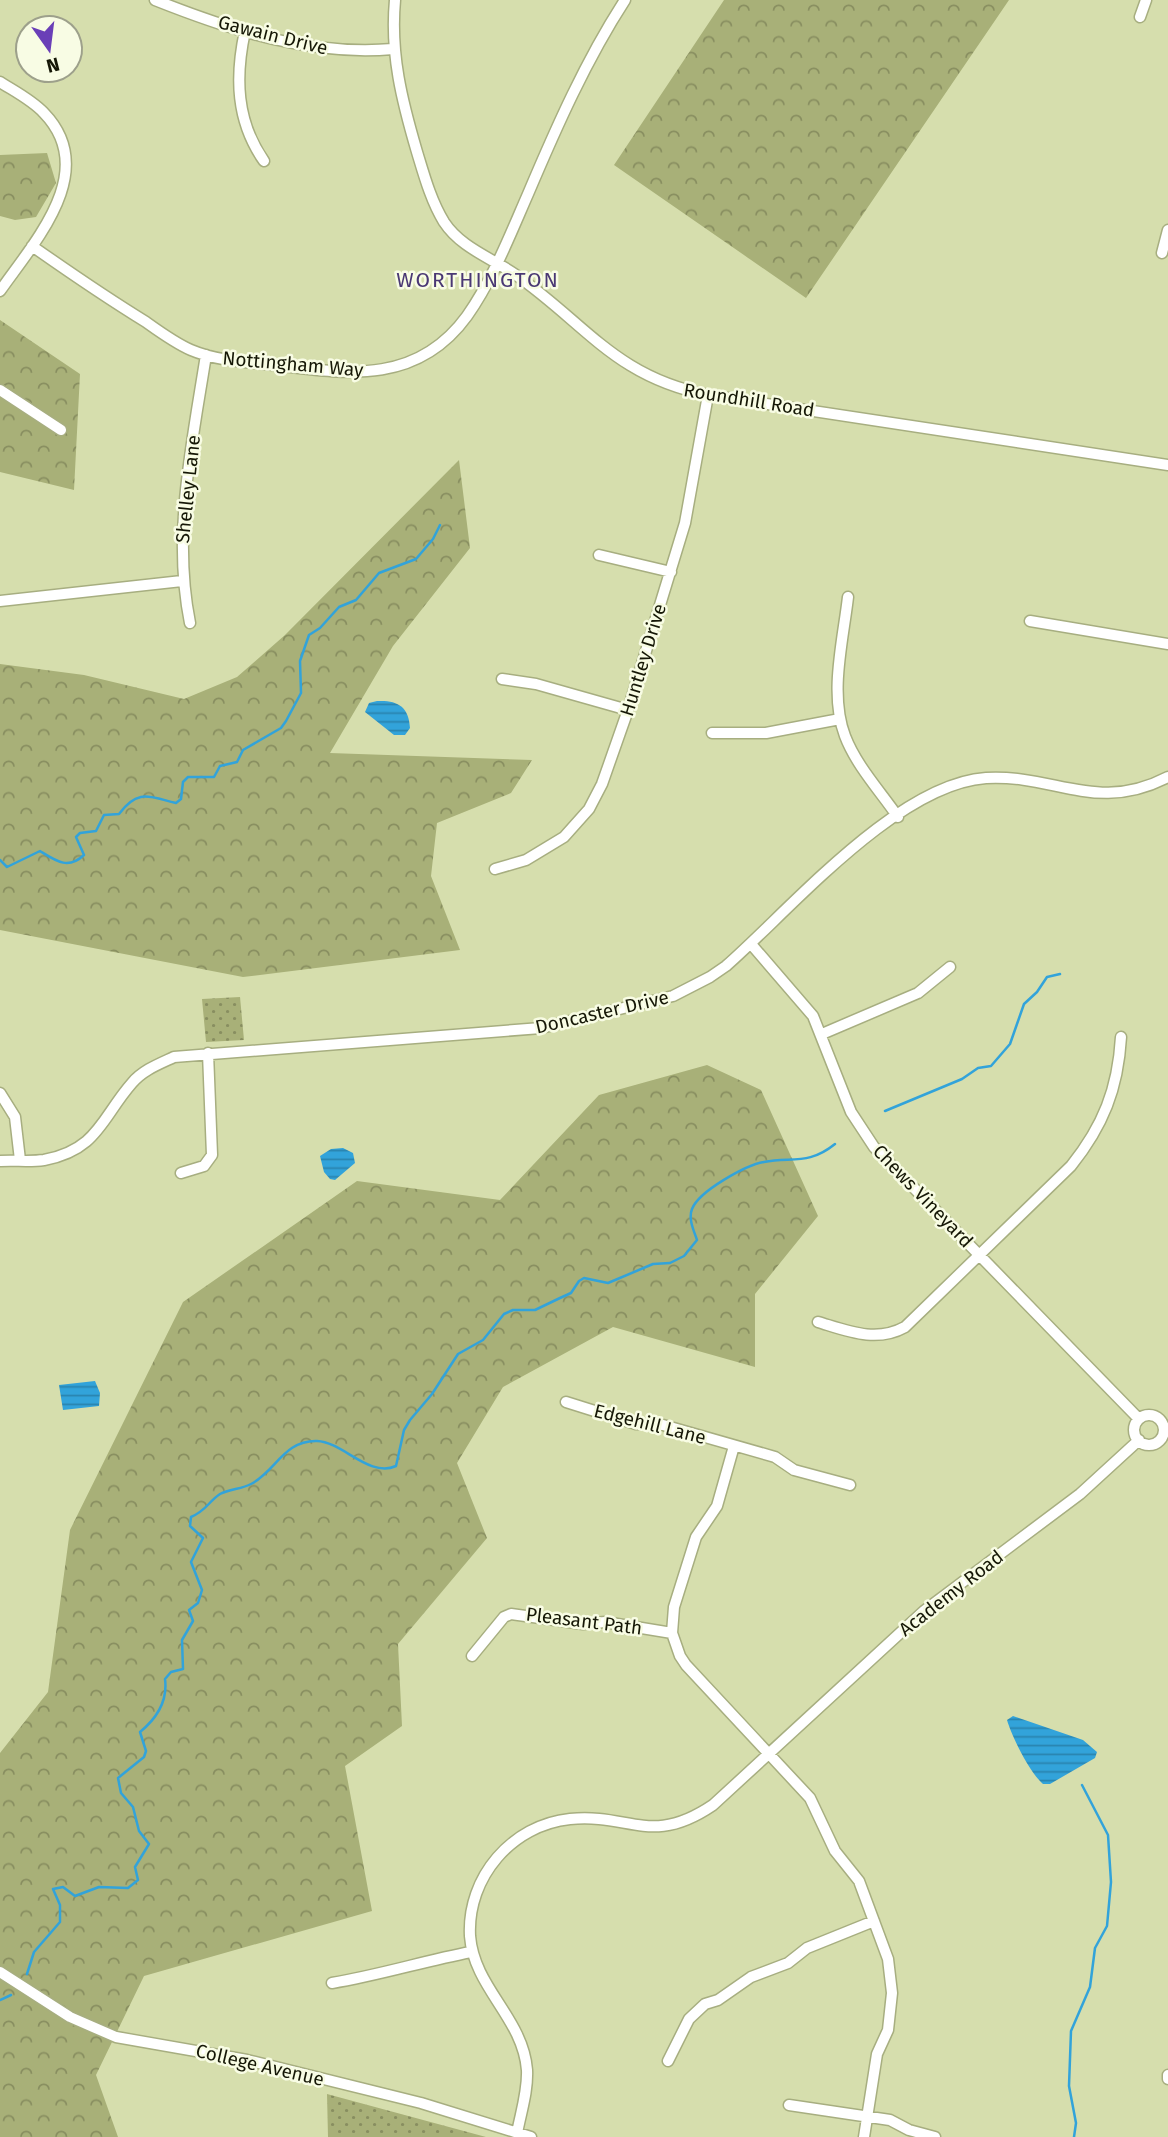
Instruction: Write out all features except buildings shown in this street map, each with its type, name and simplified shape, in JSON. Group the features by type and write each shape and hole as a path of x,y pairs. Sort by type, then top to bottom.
{"street":[{"name":"Gawain Drive","path":"155,0 246,31 319,50 356,52 393,49"},
{"name":"Roundhill Road","path":"394,0 393,49 405,110 433,198 443,219 464,243 498,263 631,368 668,386 708,395 1168,465"},
{"name":"Nottingham Way","path":"32,246 171,339 206,355 338,373 383,371 402,366 438,346 466,317 498,263 549,145 596,49 625,0"},
{"path":"1140,17 1146,0"},
{"path":"246,31 237,65 240,100 250,135 264,161"},
{"path":"0,82 43,112 60,136 67,162 61,195 32,246 0,292"},
{"path":"1162,253 1168,230"},
{"name":"Shelley Lane","path":"190,624 182,580 181,553 187,480 206,355"},
{"path":"0,390 61,430"},
{"name":"Huntley Drive","path":"495,869 545,850 577,824 602,784 671,572 693,489 708,395"},
{"path":"598,555 671,572"},
{"path":"0,601 182,580"},
{"path":"848,597 839,688 840,719 854,753 898,817"},
{"path":"1030,621 1168,644"},
{"path":"502,679 536,684 628,710"},
{"path":"712,733 776,732 840,719"},
{"name":"Doncaster Drive","path":"0,1161 45,1160 80,1145 97,1133 132,1082 143,1072 174,1057 520,1030 567,1023 673,996 710,977 751,944 827,869 938,790 985,778 1109,794 1148,787 1168,777"},
{"name":"Chews Vineyard","path":"751,944 803,1001 822,1034 841,1089 862,1130 884,1158 1139,1419"},
{"path":"822,1034 918,993 950,967"},
{"path":"818,1322 870,1335 894,1333 905,1327 1071,1166 1099,1127 1114,1090 1121,1037"},
{"path":"181,1173 204,1166 212,1155 208,1053"},
{"path":"0,1093 16,1117 20,1160"},
{"name":"Edgehill Lane","path":"566,1402 636,1424 663,1425 775,1457 793,1470 850,1485"},
{"path":"1152,1415 1164,1416 1164,1444 1147,1444 1139,1440 1135,1432 1139,1419 1152,1415"},
{"name":"Academy Road","path":"471,1952 470,1927 479,1885 500,1853 520,1837 542,1825 572,1819 653,1827 684,1821 713,1805 924,1611 1080,1494 1139,1440"},
{"path":"734,1446 717,1506 696,1538 674,1607 672,1633 680,1656 687,1665 810,1798 835,1851 859,1881 888,1959 892,1993 888,2029 877,2054 864,2137"},
{"name":"Pleasant Path","path":"472,1656 504,1617 511,1614 583,1624 605,1622 672,1633"},
{"path":"668,2061 689,2020 705,2004 718,2000 751,1977 788,1962 801,1951 874,1921"},
{"path":"332,1983 383,1974 409,1964 471,1952 489,1993 519,2037 524,2054 527,2086 517,2133"},
{"name":"College Avenue","path":"0,1972 70,2017 116,2037 247,2060 421,2103 531,2137"},
{"path":"789,2105 890,2120 909,2130 935,2137"}],"green space":[{"path":"724,0 1009,0 806,298 614,165"},
{"path":"47,153 56,183 36,217 15,220 0,216 0,155"},
{"path":"0,320 80,374 74,490 0,472"},
{"path":"459,460 470,548 393,646 330,753 532,760 511,793 437,823 431,876 460,950 243,977 0,930 0,664 84,675 184,699 237,677 285,635"},
{"path":"240,997 244,1040 206,1042 202,999"},
{"path":"707,1065 761,1090 818,1216 755,1294 755,1367 613,1327 503,1387 457,1463 487,1538 398,1644 402,1726 345,1766 372,1911 144,1976 96,2075 118,2137 0,2137 0,1753 48,1692 70,1530 183,1302 357,1181 500,1200 599,1095"},
{"path":"327,2094 486,2137 328,2137"}],"water":[{"path":"377,701 401,706 409,720 410,728 405,735 394,735 365,712 369,703"},
{"path":"343,1148 353,1153 355,1163 335,1180 330,1179 324,1172 320,1156 331,1149"},
{"path":"95,1381 100,1393 99,1406 63,1410 59,1385"},
{"path":"1013,1716 1083,1740 1097,1752 1095,1758 1050,1784 1043,1784 1027,1763 1013,1736 1007,1720"}],"waterway":[{"path":"0,860 7,867 40,851 57,861 67,863 78,860 84,855 76,837 80,833 96,831 104,815 119,814 132,800 145,796 176,803 181,799 183,782 188,777 214,777 220,766 237,762 243,750 281,728 286,721 301,693 300,661 309,635 320,628 339,607 356,600 379,573 416,559 433,539 440,525"},
{"path":"885,1111 962,1079 978,1068 991,1066 1010,1044 1024,1004 1037,992 1047,977 1060,974"},
{"path":"27,1974 34,1952 60,1922 60,1905 53,1889 63,1887 75,1896 99,1887 128,1888 138,1880 135,1867 149,1844 139,1831 133,1807 121,1793 118,1778 144,1757 146,1751 140,1732 160,1709 165,1695 165,1679 171,1672 183,1669 182,1640 193,1621 189,1610 198,1603 202,1590 191,1562 203,1538 190,1526 191,1517 201,1512 220,1494 247,1486 260,1478 288,1451 306,1442 327,1443 376,1467 396,1466 404,1430 410,1420 432,1394 458,1354 483,1340 504,1314 513,1310 535,1310 571,1293 584,1278 608,1283 653,1264 670,1263 684,1256 697,1240 691,1221 692,1209 713,1187 756,1164 809,1158 835,1144"},
{"path":"1074,2137 1076,2123 1069,2086 1071,2031 1090,1987 1095,1948 1107,1926 1111,1882 1108,1835 1082,1785"},
{"path":"0,2000 11,1995"}],"district":[{"name":"WORTHINGTON","path":"478,280"}]}
